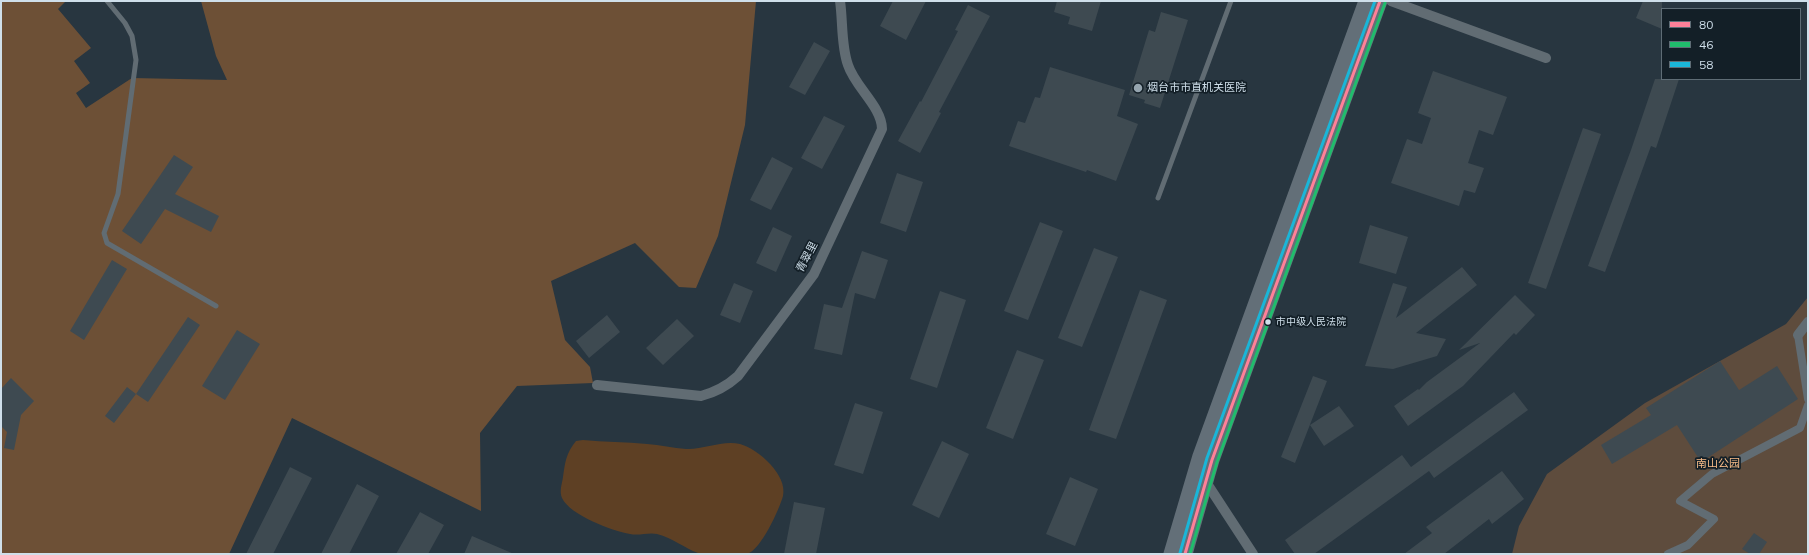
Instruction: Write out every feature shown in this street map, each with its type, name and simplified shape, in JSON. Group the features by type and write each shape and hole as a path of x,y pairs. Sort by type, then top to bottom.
{"main road":[{"path":"1185,554 1200,479 1202,448 1366,1"},
{"path":"1171,554 1200,479 1212,460 1380,1"}],"street":[{"name":"青翠里","path":"597,385 701,396 715,392 738,376 814,274 882,129 882,123 879,115 853,78 847,65 844,50 840,1"},
{"path":"1391,1 1546,58"},
{"path":"1808,322 1798,335 1808,399"},
{"path":"1668,554 1688,545 1714,519 1680,501 1712,474 1800,428 1808,404"},
{"path":"1200,479 1253,554"}],"lane":[{"path":"107,1 126,22 132,36 136,60 118,194 104,233 107,244 216,306"},
{"path":"1158,198 1231,1"}],"green space":[{"name":"南山公园","path":"1808,297 1808,554 1512,554 1519,526 1547,474 1645,403 1786,324"}],"shaded area":[{"path":"1,1 66,1 58,9 91,48 74,61 90,83 76,93 86,108 132,78 227,80 216,56 201,1 756,1 745,125 718,236 696,288 679,287 635,243 551,281 565,340 590,367 593,383 517,386 480,433 481,511 292,418 229,554 1,554"},
{"path":"583,440 647,444 686,449 726,443 740,444 755,451 770,464 781,480 783,496 769,529 758,545 747,554 701,554 657,534 633,534 613,530 582,516 566,504 562,498 561,488 568,454 576,441"}],"building":[{"path":"893,1 926,1 906,40 880,26"},
{"path":"1057,1 1101,1 1092,31 1068,24 1070,17 1054,12"},
{"path":"1643,1 1662,1 1661,29 1636,18"},
{"path":"968,5 990,16 939,112 941,113 920,153 898,141 920,101 921,102 958,31 955,30"},
{"path":"1161,12 1188,20 1160,108 1144,103 1145,100 1129,95 1149,30 1155,32"},
{"path":"814,42 830,51 805,95 789,87"},
{"path":"1050,67 1125,90 1117,116 1138,124 1116,181 1087,170 1086,172 1009,146 1018,121 1025,123 1035,97 1040,98"},
{"path":"1433,71 1507,97 1493,135 1479,130 1468,163 1484,168 1475,193 1464,190 1459,206 1391,183 1407,139 1422,144 1431,118 1418,113"},
{"path":"1655,79 1679,80 1656,148 1651,146 1605,272 1588,266 1631,150"},
{"path":"824,116 845,126 822,169 801,158"},
{"path":"1583,128 1601,134 1546,289 1528,283"},
{"path":"174,155 193,167 175,194 219,216 211,232 165,209 141,244 122,231"},
{"path":"772,157 793,168 771,210 750,200"},
{"path":"897,173 923,182 906,232 880,223"},
{"path":"1040,222 1063,231 1028,320 1004,311"},
{"path":"1370,225 1408,237 1396,274 1359,263"},
{"path":"773,227 792,236 776,272 756,263"},
{"path":"1094,248 1118,257 1082,347 1058,338"},
{"path":"862,251 888,260 875,299 855,293 842,355 814,349 824,304 842,308"},
{"path":"112,260 127,269 84,340 70,331"},
{"path":"1462,267 1477,285 1416,333 1446,339 1437,356 1393,369 1365,366 1393,283 1407,287 1396,318"},
{"path":"734,283 753,291 740,323 720,315"},
{"path":"1140,290 1167,300 1116,439 1089,430"},
{"path":"940,291 966,300 937,388 910,379"},
{"path":"1515,295 1535,315 1516,335 1514,333 1463,386 1408,426 1394,406 1418,389 1419,390 1427,382 1480,343 1459,350"},
{"path":"607,315 620,332 589,358 576,341"},
{"path":"188,317 200,325 148,402 136,394"},
{"path":"677,319 694,336 663,365 646,348"},
{"path":"237,330 260,344 225,400 202,386"},
{"path":"1017,350 1044,360 1013,439 986,428"},
{"path":"1720,361 1739,390 1777,366 1798,399 1701,462 1677,425 1612,464 1601,445 1651,415 1646,408"},
{"path":"1313,376 1327,381 1295,463 1281,457"},
{"path":"11,378 34,401 21,415 14,450 4,448 7,432 1,426 1,389"},
{"path":"127,387 136,394 114,423 105,416"},
{"path":"1514,392 1528,410 1434,478 1429,471 1314,554 1295,554 1285,540 1402,455 1411,467"},
{"path":"855,403 883,412 863,474 834,465"},
{"path":"1339,406 1354,426 1324,446 1310,425"},
{"path":"942,441 969,454 939,518 912,505"},
{"path":"290,467 312,478 273,554 246,554"},
{"path":"1502,471 1524,499 1492,524 1489,519 1444,554 1404,554 1432,533 1426,527"},
{"path":"1070,477 1098,489 1075,546 1046,534"},
{"path":"357,484 379,496 349,554 321,554"},
{"path":"794,502 825,508 816,554 784,554"},
{"path":"420,512 444,525 428,554 396,554"},
{"path":"1754,533 1767,542 1759,554 1750,554 1742,549"},
{"path":"472,536 514,554 464,554"}],"transit line":[{"name":"58","path":"1180,553 1207,458 1375,1"},
{"name":"80","path":"1185,554 1212,460 1380,1"},
{"name":"46","path":"1190,554 1217,462 1385,3"}],"place":[{"name":"烟台市市直机关医院","path":"1138,88"},
{"name":"市中级人民法院","path":"1268,322"}]}
